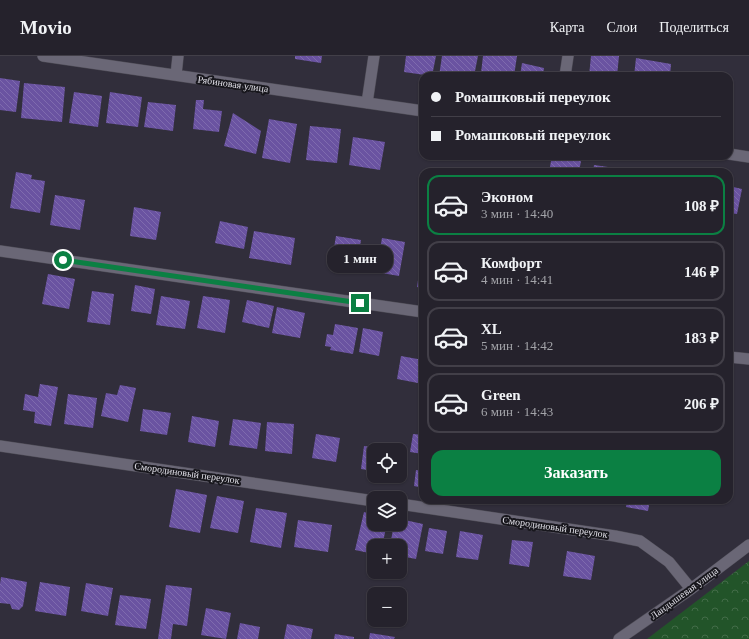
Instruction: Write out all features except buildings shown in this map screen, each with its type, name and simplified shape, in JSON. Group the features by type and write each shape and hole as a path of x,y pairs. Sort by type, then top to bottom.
{"street":[{"name":"Рябиновая улица","path":"43,56 71,58 419,110"},
{"path":"176,75 178,56"},
{"path":"368,103 374,56"},
{"path":"566,72 568,56"},
{"path":"733,155 749,157"},
{"path":"0,251 419,311"},
{"path":"733,357 749,359"},
{"name":"Смородиновый переулок","path":"0,446 367,500"},
{"name":"Смородиновый переулок","path":"407,505 640,541 669,562 691,589"},
{"name":"Ландышевая улица","path":"619,639 691,589 749,545"}],"green space":[{"path":"749,561 749,639 647,639"}],"route":[{"path":"63,260 360,303"}]}
